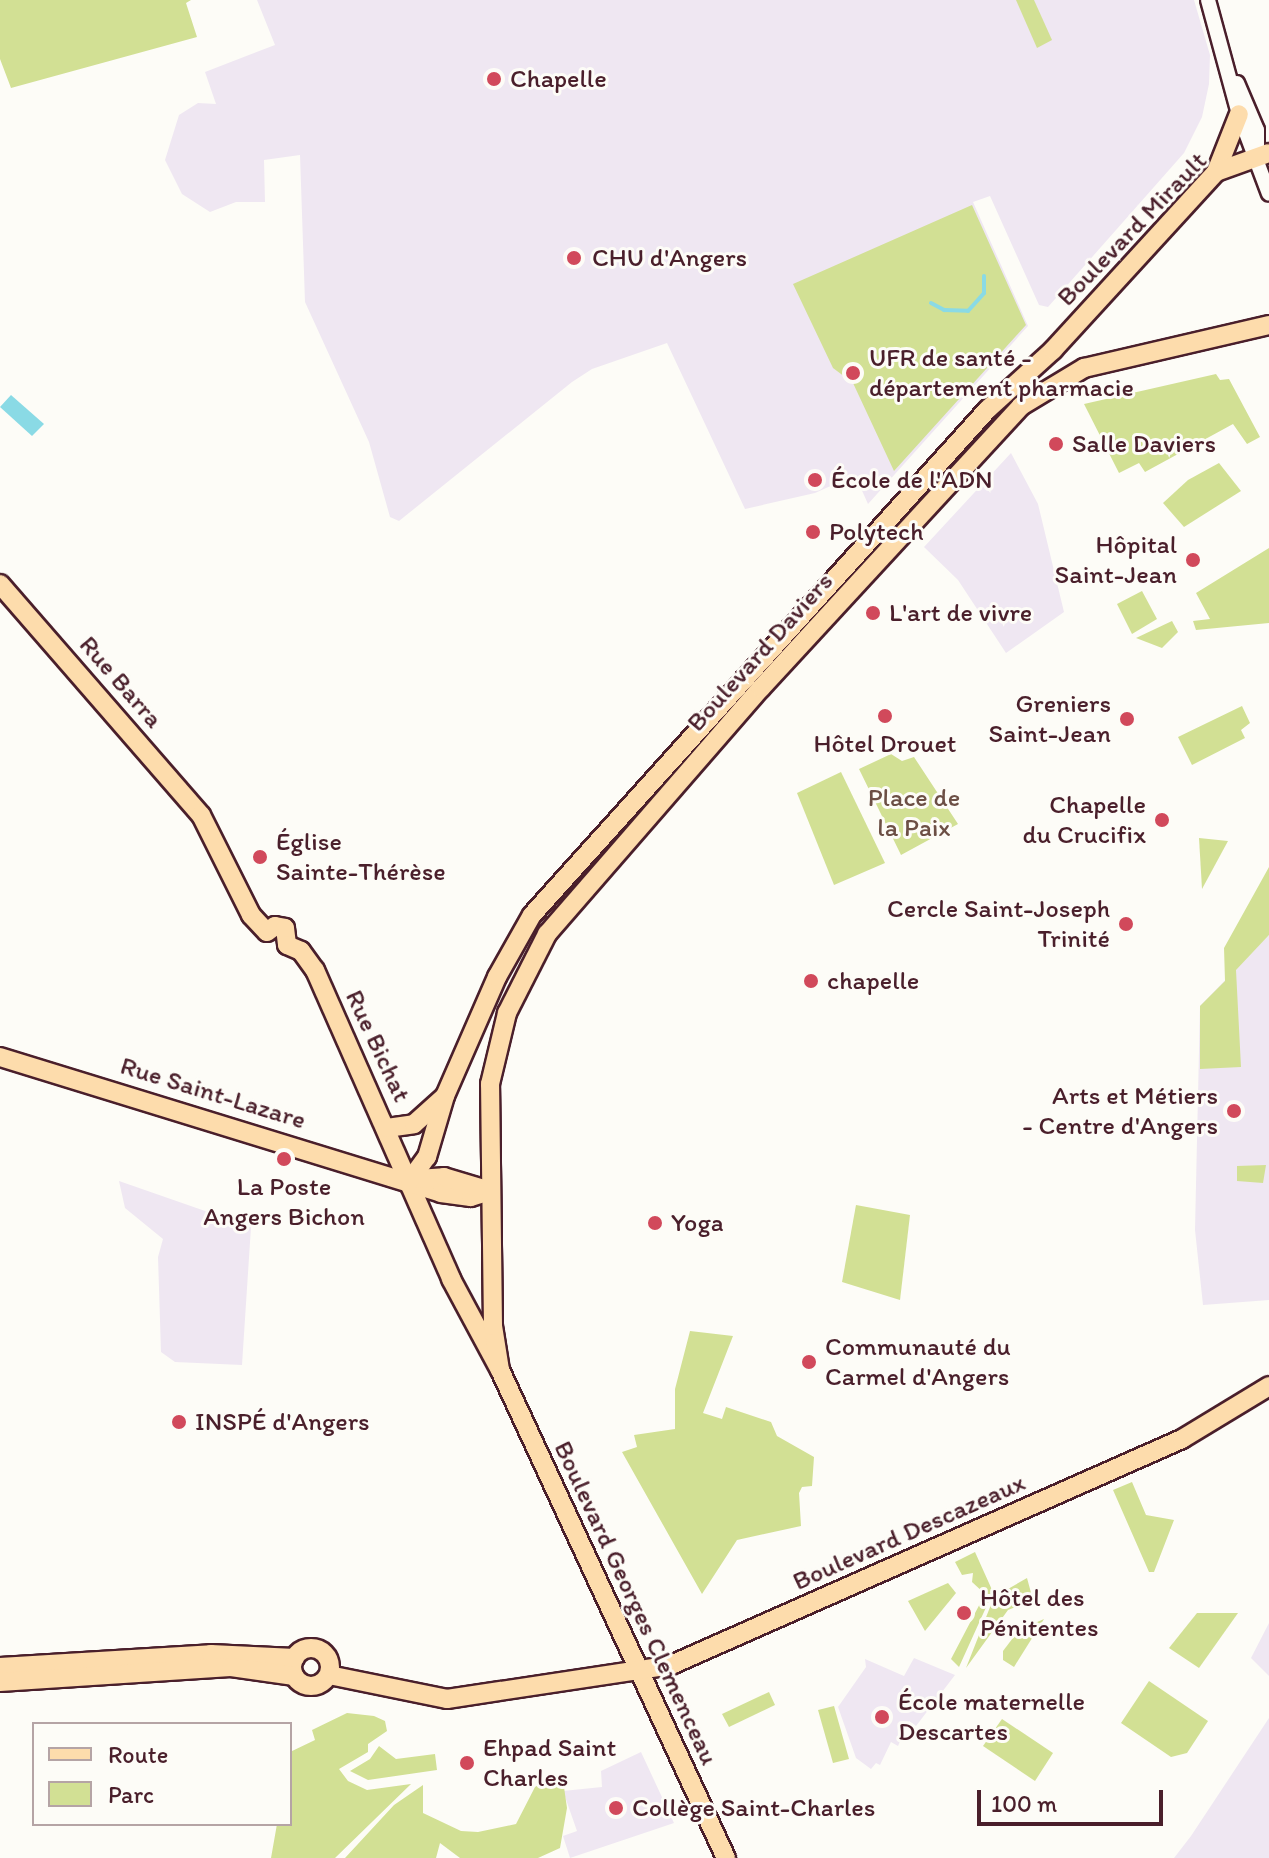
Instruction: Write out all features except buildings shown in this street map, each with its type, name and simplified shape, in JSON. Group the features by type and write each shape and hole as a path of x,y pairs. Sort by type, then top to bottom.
{"main road":[{"path":"1216,172 1239,114"},
{"name":"Boulevard Mirault","path":"1053,350 1216,172 1263,154"},
{"name":"Boulevard Daviers","path":"490,1191 493,1056 533,959 565,912 769,680 1035,395 1094,365 1269,325"},
{"name":"Boulevard Daviers","path":"410,1180 427,1157 445,1096 497,977 532,915 988,409 1053,350"},
{"name":"Rue Barra","path":"0,584 201,815 251,915 267,932"},
{"name":"Rue Bichat","path":"267,932 271,947 287,945 301,951 315,970 410,1180"},
{"name":"Rue Saint-Lazare","path":"0,1057 471,1197 490,1191"},
{"path":"387,1128 414,1124 445,1096"},
{"name":"Boulevard Georges Clemenceau","path":"410,1180 451,1279 500,1370 726,1858"},
{"name":"Boulevard Georges Clemenceau","path":"490,1191 493,1326 500,1370"},
{"name":"Boulevard Descazeaux","path":"329,1675 447,1699 640,1673 671,1665 1197,1431 1269,1386"},
{"path":"0,1667 211,1654 295,1667 314,1686 329,1675 329,1660 321,1651 308,1648 295,1667"},
{"path":"0,1682 231,1667 295,1667"}],"street":[{"path":"1208,0 1239,114 1263,154"},
{"path":"1228,65 1263,131 1269,194"}],"shaded area":[{"name":"CHU d'Angers","path":"257,0 1194,0 1210,55 1209,84 1202,117 1184,153 1048,307 1039,305 990,196 973,202 1028,326 868,504 855,475 815,493 745,509 667,343 592,369 572,382 399,521 390,517 369,442 305,302 300,155 264,160 265,202 236,202 210,212 182,194 165,160 179,115 198,103 216,104 205,72 275,45"},
{"path":"1011,453 1038,504 1064,612 1006,653 958,580 924,547"},
{"name":"Arts et Métiers - Centre d'Angers","path":"1269,935 1269,1300 1203,1305 1195,1230 1200,1006"},
{"path":"119,1181 251,1227 242,1365 175,1362 161,1352 158,1257 163,1239 125,1208"},
{"path":"1269,1623 1269,1676 1251,1658"},
{"name":"École maternelle Descartes","path":"914,1658 955,1675 916,1726 909,1721 898,1746 891,1742 880,1765 876,1763 871,1769 856,1758 838,1707 866,1667 865,1659 904,1676"},
{"path":"1269,1718 1269,1858 1174,1858 1191,1836"},
{"name":"Collège Saint-Charles","path":"641,1752 674,1823 570,1858 563,1836 577,1831 563,1791 602,1787 601,1771"}],"green space":[{"path":"0,0 191,0 186,3 197,37 11,88 0,59"},
{"path":"1016,0 1034,0 1052,40 1037,48"},
{"path":"972,205 1026,325 894,471 853,383 833,368 793,284"},
{"path":"1216,374 1220,380 1229,379 1260,437 1247,444 1233,424 1145,472 1139,463 1119,473 1084,404"},
{"path":"1219,463 1241,491 1184,527 1163,503 1188,480"},
{"path":"1269,548 1269,623 1196,630 1193,621 1210,619 1196,593"},
{"path":"1142,591 1157,619 1132,634 1117,604"},
{"path":"1172,621 1178,632 1162,648 1136,638"},
{"path":"1242,706 1250,723 1241,730 1245,738 1192,765 1178,737"},
{"name":"Place de la Paix","path":"891,754 902,761 914,757 958,824 901,855 859,769"},
{"name":"Place de la Paix","path":"841,772 885,863 834,885 797,793"},
{"path":"1199,838 1228,841 1202,889"},
{"path":"1269,867 1269,935 1236,970 1241,1067 1200,1069 1200,1006 1225,981 1224,948"},
{"path":"1266,1165 1263,1183 1237,1181 1237,1166"},
{"path":"856,1205 910,1215 900,1300 842,1282"},
{"path":"690,1331 733,1336 703,1413 722,1419 726,1407 771,1422 777,1436 814,1457 812,1486 802,1487 799,1493 801,1526 737,1540 702,1594 622,1452 637,1447 634,1435 675,1429 675,1389"},
{"path":"1132,1482 1146,1515 1174,1520 1154,1572 1149,1572 1113,1490"},
{"path":"975,1552 993,1592 959,1667 951,1659 985,1594 972,1582 973,1573 962,1575 955,1562"},
{"path":"1027,1578 1033,1600 1008,1610 966,1668 994,1597"},
{"path":"948,1583 956,1593 925,1631 908,1601"},
{"path":"1197,1613 1238,1613 1199,1668 1169,1648"},
{"path":"1044,1619 1014,1667 1003,1660 1003,1651 1019,1630"},
{"path":"1149,1681 1208,1721 1187,1753 1171,1757 1121,1723"},
{"path":"769,1692 775,1705 729,1727 722,1714"},
{"path":"834,1706 849,1759 833,1763 818,1710"},
{"path":"347,1713 374,1716 385,1721 387,1731 368,1744 368,1752 339,1769 348,1781 367,1790 411,1784 335,1858 271,1858 277,1826 292,1826 292,1751 315,1740 312,1730"},
{"path":"1002,1719 1053,1753 1035,1781 983,1746"},
{"path":"379,1746 396,1759 435,1754 437,1770 368,1780 350,1771 370,1759"},
{"path":"554,1775 564,1787 567,1808 560,1848 538,1858 460,1858 440,1843 436,1858 345,1858 394,1805 423,1785 423,1813 461,1831 478,1832 516,1824 535,1787"}],"water":[{"path":"11,395 44,424 32,436 0,407"}],"waterway":[{"path":"931,303 944,310 968,311 984,293 984,276"}],"place":[{"name":"Chapelle","path":"494,79"},
{"name":"CHU d'Angers","path":"574,258"},
{"name":"UFR de santé - département pharmacie","path":"853,373"},
{"name":"Salle Daviers","path":"1056,444"},
{"name":"École de l'ADN","path":"815,480"},
{"name":"Polytech","path":"813,532"},
{"name":"Hôpital Saint-Jean","path":"1193,560"},
{"name":"L'art de vivre","path":"873,613"},
{"name":"Hôtel Drouet","path":"885,716"},
{"name":"Greniers Saint-Jean","path":"1127,719"},
{"name":"Chapelle du Crucifix","path":"1162,820"},
{"name":"Église Sainte-Thérèse","path":"260,857"},
{"name":"Cercle Saint-Joseph Trinité","path":"1126,924"},
{"name":"chapelle","path":"811,981"},
{"name":"Arts et Métiers - Centre d'Angers","path":"1234,1111"},
{"name":"La Poste Angers Bichon","path":"284,1159"},
{"name":"Yoga","path":"655,1223"},
{"name":"Communauté du Carmel d'Angers","path":"809,1362"},
{"name":"INSPÉ d'Angers","path":"179,1422"},
{"name":"Hôtel des Pénitentes","path":"964,1613"},
{"name":"École maternelle Descartes","path":"882,1717"},
{"name":"Ehpad Saint Charles","path":"467,1763"},
{"name":"Collège Saint-Charles","path":"616,1808"}]}
